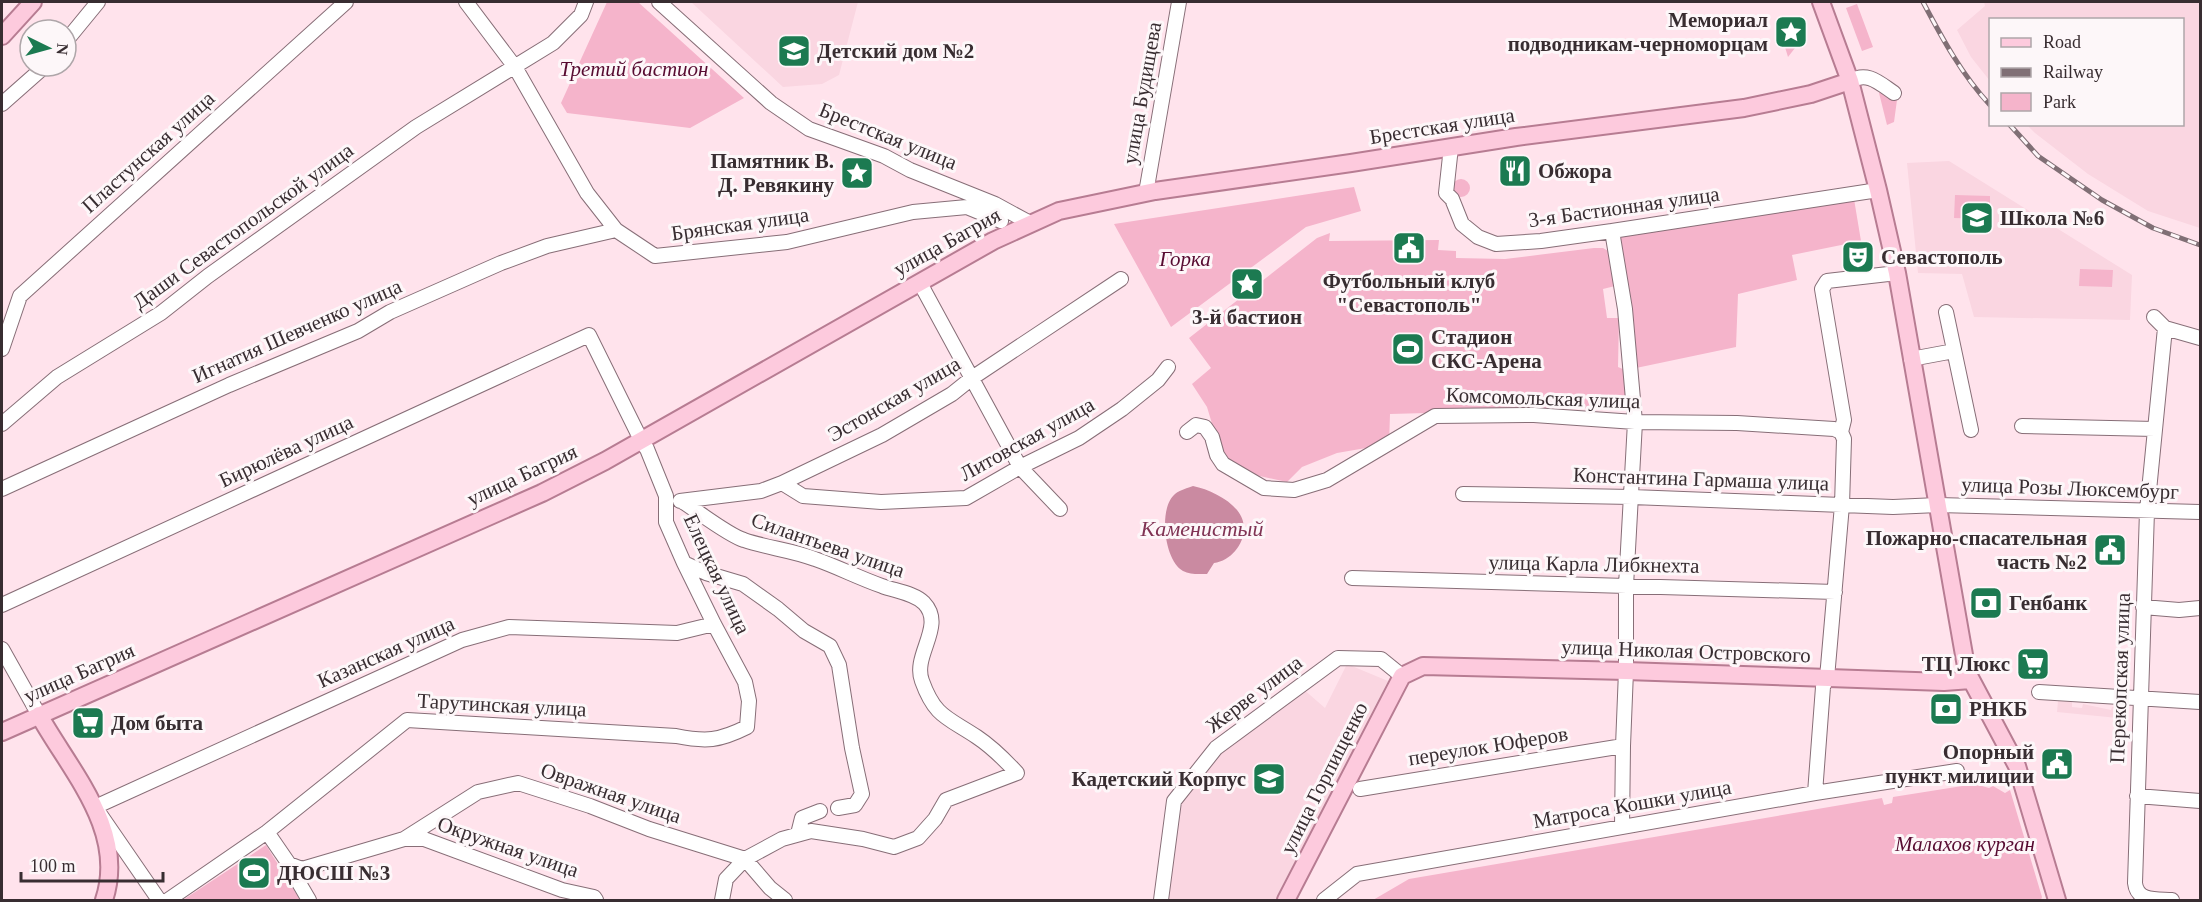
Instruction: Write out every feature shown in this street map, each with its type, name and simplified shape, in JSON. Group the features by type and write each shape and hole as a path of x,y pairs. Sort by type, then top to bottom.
{"main road":[{"path":"2,36 33,2"},
{"path":"1821,2 1850,81 1897,273 1967,672 2017,766 2057,900"},
{"name":"Брестская улица","path":"1036,220 1059,212 1146,193 1451,147 1744,108 1811,94 1850,81"},
{"name":"улица Багрия","path":"2,732 542,493 641,440 993,240 1036,220"},
{"name":"улица Николая Островского","path":"1402,676 1423,666 1437,665 1944,682 1971,680"},
{"name":"улица Горпищенко","path":"1286,900 1402,676"},
{"path":"39,715 95,807 109,849 110,868 104,900"}],"street":[{"path":"78,26 98,2"},
{"name":"Пластунская улица","path":"2,349 20,296 346,2"},
{"name":"Брянская улица","path":"466,2 514,67 587,193 616,230 655,256 787,242 913,212 967,207 1001,221"},
{"name":"Даши Севастопольской улица","path":"2,424 57,377 161,313 208,276 416,127 553,44 581,15 586,2"},
{"name":"Брестская улица","path":"659,2 771,103 809,129 884,156 910,170 1036,220"},
{"name":"улица Будищева","path":"1146,193 1179,2"},
{"path":"1850,81 1858,76 1865,76 1894,93"},
{"path":"2,104 31,78"},
{"name":"3-я Бастионная улица","path":"1451,147 1446,193 1452,199 1462,224 1478,237 1496,244 1541,241 1612,231 1878,190"},
{"name":"Игнатия Шевченко улица","path":"2,489 230,385 358,331 390,312 501,263 547,246 616,230"},
{"path":"1612,231 1626,309 1635,422 1626,586 1622,827"},
{"path":"1815,793 1823,687 1827,678 1835,592 1842,505 1844,439 1841,432 1844,420 1822,289 1823,284 1827,281 1897,273"},
{"name":"Эстонская улица","path":"666,496 683,502 761,491 782,483 882,435 952,394 972,378 1121,279"},
{"path":"920,283 1020,467 1060,509"},
{"path":"1946,312 1971,430"},
{"path":"2154,317 2164,328 2200,338"},
{"name":"Перекопская улица","path":"2164,328 2147,511 2136,796 2135,883 2137,892 2145,898 2172,900"},
{"name":"Елецкая улица","path":"589,335 647,449 666,496 666,522 684,563 745,682 749,701 747,727"},
{"name":"Бирюлёва улица","path":"2,605 589,335"},
{"path":"1911,359 1954,351"},
{"name":"Литовская улица","path":"782,483 802,496 881,502 966,498 1020,467 1079,438 1122,409 1158,380 1168,367"},
{"name":"Комсомольская улица","path":"1187,432 1196,425 1205,428 1212,437 1217,455 1223,464 1241,476 1264,488 1294,490 1327,480 1435,416 1534,415 1635,422 1737,423 1834,429 1841,432"},
{"path":"2022,426 2155,429"},
{"name":"Константина Гармаша улица","path":"1463,494 1632,497 1893,507 1938,505"},
{"name":"Силантьева улица","path":"683,502 743,540 815,559 923,602 930,615 931,630 920,662 920,677 931,704 943,717 1001,755 1017,773 946,800 935,819 918,838 894,847 863,839 812,831 782,839 745,859"},
{"name":"улица Розы Люксембург","path":"1938,505 2200,512"},
{"path":"684,563 706,573 743,584 804,631 830,646 839,664 862,795 855,805 838,808"},
{"name":"улица Карла Либкнехта","path":"1352,578 1835,592"},
{"path":"2144,607 2180,610 2200,608"},
{"name":"Казанская улица","path":"95,807 462,640 509,627 677,633 714,624"},
{"path":"2,649 39,715"},
{"name":"Жерве улица","path":"1161,900 1174,801 1216,748 1338,658 1381,658 1402,676"},
{"path":"2039,692 2200,702"},
{"name":"Тарутинская улица","path":"168,900 267,832 407,720 676,736 701,741 728,737 747,727"},
{"name":"переулок Юферов","path":"1360,789 1623,746"},
{"name":"Матроса Кошки улица","path":"1324,900 1358,874 1815,793 1957,771"},
{"name":"Овражная улица","path":"404,838 478,792 518,783 590,806 649,829 745,859"},
{"path":"2136,796 2200,801"},
{"path":"95,807 159,900"},
{"path":"798,834 802,818 820,811"},
{"path":"267,832 290,864 302,869 404,838"},
{"name":"Окружная улица","path":"404,838 424,839 562,890 594,897 596,900"},
{"path":"722,900 726,879 745,859 785,900"},
{"path":"302,869 299,883 309,900"}],"shaded area":[{"name":"Детский дом №2","path":"691,2 858,2 839,75 822,84 783,87"},
{"path":"1984,2 2200,2 2200,228 2148,211 2088,174 2028,126 2184,126 2184,18 1989,18 1989,80 1971,57 1957,30 1985,6"},
{"name":"Школа №6","path":"1949,161 2132,275 2130,320 1974,317 1962,274 1918,273 1907,163"},
{"name":"Кадетский Корпус","path":"1347,664 1388,681 1275,900 1165,900 1178,806 1223,752 1302,688 1325,708"},
{"path":"2058,701 2072,702 2072,707 2082,708 2083,704 2111,710 2112,707 2119,708 2118,718 2057,712"}],"green space":[{"name":"Третий бастион","path":"607,2 638,2 744,98 690,128 567,113 561,103"},
{"path":"1857,4 1873,47 1862,51 1846,8"},
{"path":"1794,17 1802,39 1788,57 1778,24"},
{"path":"1884,91 1897,100 1894,122 1887,125 1879,93"},
{"path":"1461,179 1467,182 1470,188 1467,194 1461,197 1455,194 1452,188 1455,182"},
{"name":"Горка","path":"1354,187 1361,211 1306,227 1171,327 1114,224"},
{"path":"1955,195 1990,196 1990,219 1954,218"},
{"path":"1854,199 1861,241 1792,255 1797,280 1738,294 1736,347 1636,368 1617,237"},
{"name":"Стадион СКС-Арена","path":"1330,233 1329,241 1439,240 1438,250 1456,251 1456,258 1505,259 1594,248 1603,248 1610,252 1615,286 1603,289 1607,318 1619,318 1618,367 1625,370 1629,408 1501,409 1500,411 1390,414 1389,444 1337,453 1302,467 1287,482 1246,473 1223,460 1207,407 1192,384 1211,368 1189,338 1317,238"},
{"path":"2080,269 2113,270 2112,287 2079,286"},
{"name":"Малахов курган","path":"1975,784 1989,788 1993,786 2005,793 2010,790 2041,900 1373,900 1409,879 1882,798 1884,805 1892,803 1893,797"},
{"name":"ДЮСШ №3","path":"266,845 300,900 183,900"}],"water":[{"name":"Каменистый","path":"1193,486 1223,498 1237,510 1244,526 1243,535 1236,550 1222,561 1214,563 1207,574 1183,571 1171,556 1165,534 1166,510 1170,501 1175,494"}],"railway":[{"path":"1923,2 1962,69 1989,104"},
{"path":"2011,126 2038,156 2102,200 2153,228 2200,245"}],"place":[{"name":"Мемориал подводникам-черноморцам","path":"1791,32"},
{"name":"Детский дом №2","path":"794,51"},
{"name":"Обжора","path":"1515,171"},
{"name":"Памятник В. Д. Ревякину","path":"857,173"},
{"name":"Школа №6","path":"1977,218"},
{"name":"Футбольный клуб \"Севастополь\"","path":"1409,248"},
{"name":"Севастополь","path":"1858,257"},
{"name":"3-й бастион","path":"1247,284"},
{"name":"Стадион СКС-Арена","path":"1408,349"},
{"name":"Пожарно-спасательная часть №2","path":"2110,550"},
{"name":"Генбанк","path":"1986,603"},
{"name":"ТЦ Люкс","path":"2033,664"},
{"name":"РНКБ","path":"1946,709"},
{"name":"Дом быта","path":"88,723"},
{"name":"Опорный пункт милиции","path":"2057,764"},
{"name":"Кадетский Корпус","path":"1269,779"},
{"name":"ДЮСШ №3","path":"254,873"}]}
